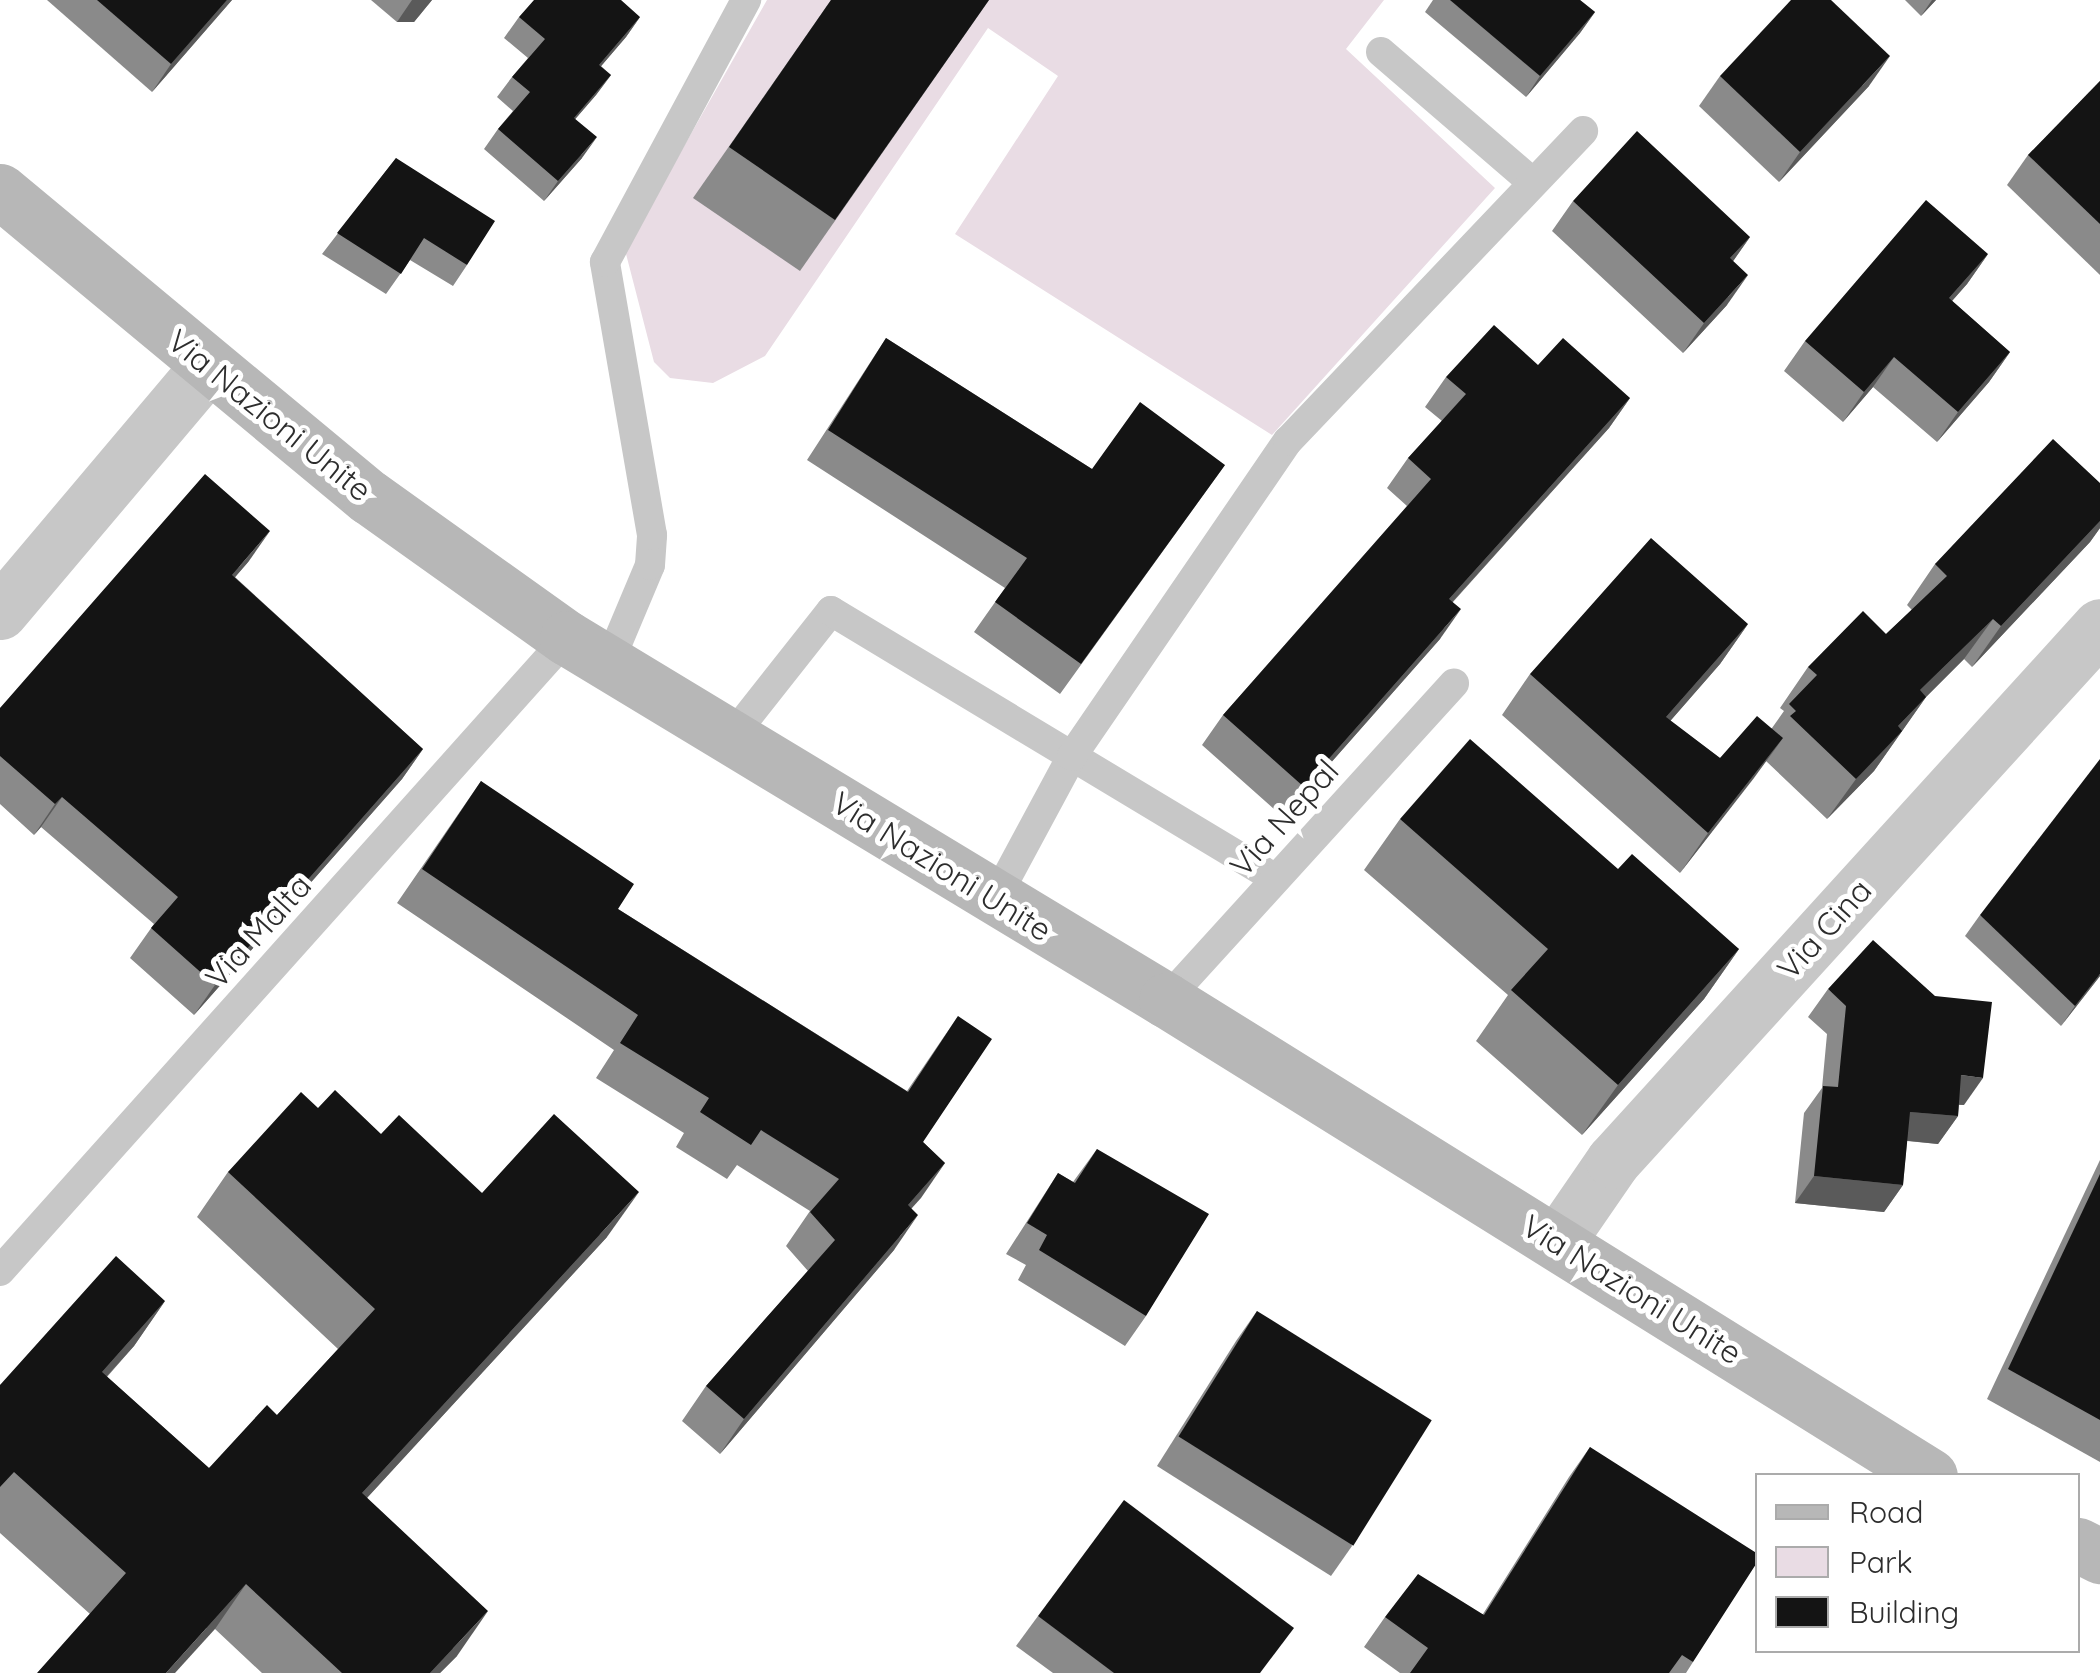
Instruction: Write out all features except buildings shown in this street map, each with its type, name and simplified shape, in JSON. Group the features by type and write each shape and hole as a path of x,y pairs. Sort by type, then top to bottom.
{"street":[{"name":"Via Nazioni Unite","path":"0,191 208,368 370,497 588,652 733,735 994,901 1166,1000 1925,1473"},
{"path":"0,612 208,368"},
{"name":"Via Cina","path":"1558,1241 1613,1161 2100,626"}],"lane":[{"name":"Via Malta","path":"0,1271 588,652 644,582 652,535 605,262 746,0"},
{"path":"1381,52 1532,182"},
{"path":"994,901 1072,756 1288,441 1582,131"},
{"path":"733,735 831,611 1276,879"},
{"name":"Via Nepal","path":"1166,1000 1454,684"}],"green space":[{"path":"767,0 1384,0 1346,49 1495,188 1272,435 955,234 1058,76 988,28 765,356 713,383 670,378 654,362 625,250"}]}
